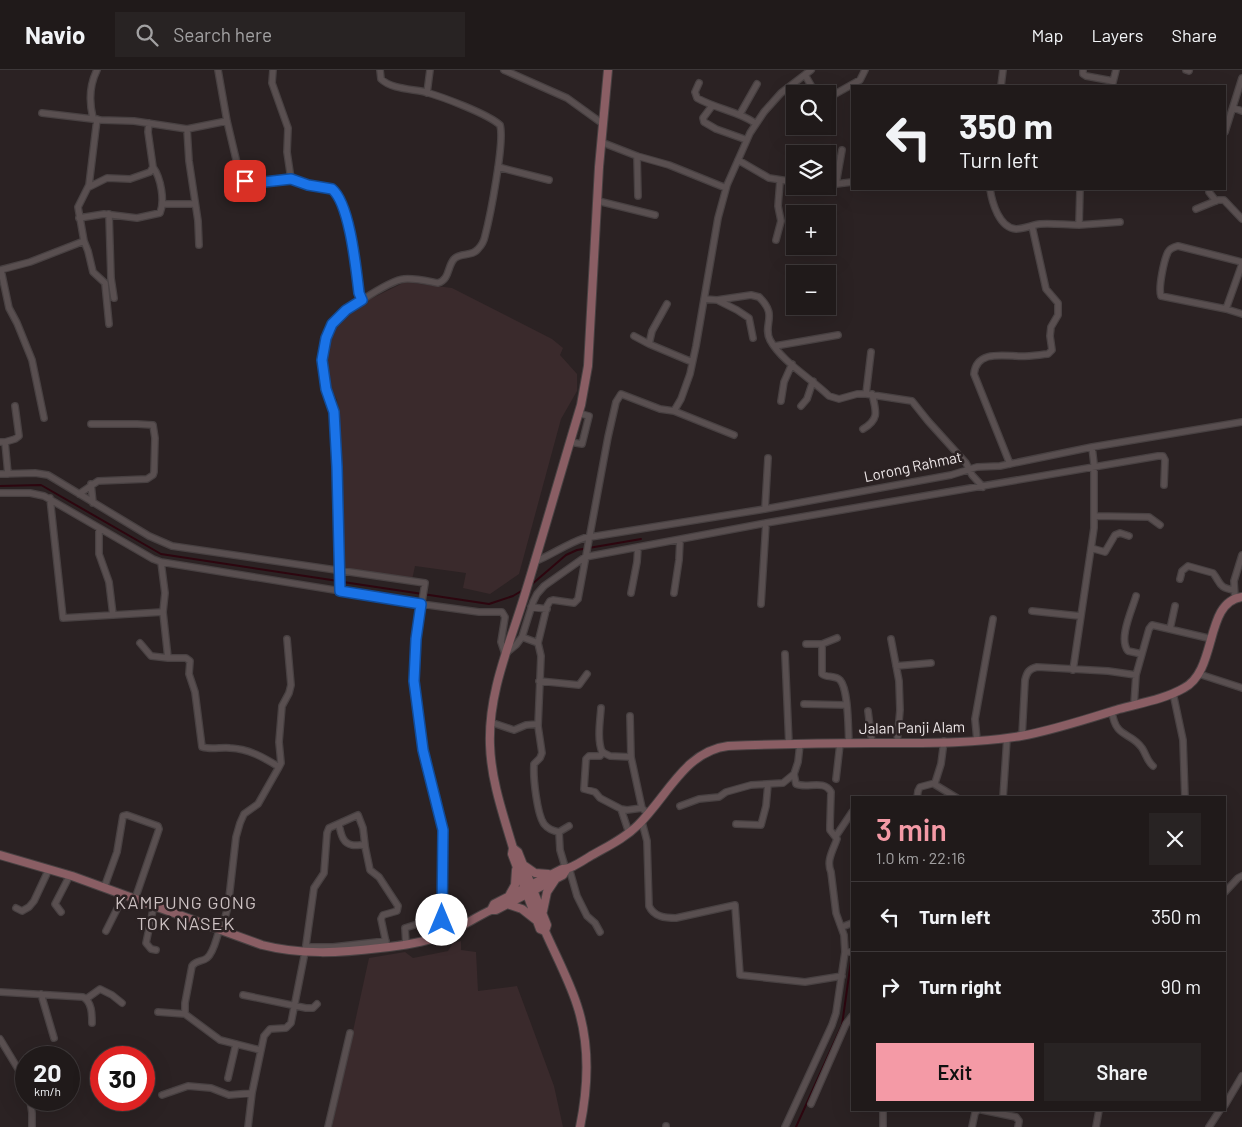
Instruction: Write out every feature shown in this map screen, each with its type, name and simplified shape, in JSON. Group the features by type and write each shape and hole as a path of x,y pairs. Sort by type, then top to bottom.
{"main road":[{"path":"540,918 520,865 518,852 513,848 493,777 490,722 493,699 505,654 530,579 570,442 587,371 601,142 608,70"},
{"name":"Jalan Panji Alam","path":"0,855 70,875 220,931 285,951 305,949 344,952 386,944 406,944 442,935 491,910 494,904 508,900 554,876 563,875 567,869 629,833 642,822 645,811 688,766 708,750 728,746 897,743 1007,738 1050,730 1173,693 1190,684 1199,674 1208,653 1220,614 1223,608 1237,595"},
{"path":"520,865 535,873 554,876 547,892 540,918 540,929 545,931 578,1005 584,1032 586,1069 583,1113 580,1127"},
{"path":"520,865 515,885 508,900 540,918"}],"street":[{"path":"97,70 90,88 90,104 95,119 89,187 79,205 79,218 93,272 105,283 109,324"},
{"path":"218,70 227,121 242,179 255,183 291,179 308,185 332,189 340,197 353,247 359,293 362,300"},
{"path":"273,70 272,82 288,128 287,152 291,179"},
{"path":"340,591 334,412 326,389 322,360 326,338 332,324 346,310 362,300 402,279 442,282 452,262 457,257 474,254 477,251 486,235 498,167 501,131 500,125 489,117 427,93 386,84 381,79 380,70"},
{"path":"427,93 430,70"},
{"path":"504,70 567,98 603,124"},
{"path":"674,410 685,389 692,362 720,207 726,188 747,140 764,112 781,93 812,70"},
{"path":"851,85 860,80 865,70"},
{"path":"1001,85 1003,70"},
{"path":"1083,70 1083,74 1086,76 1112,84 1116,70"},
{"path":"805,75 811,85"},
{"path":"1228,116 1234,108 1241,88 1242,78"},
{"path":"700,83 696,90 696,97 712,106 740,114 756,123"},
{"path":"740,114 757,84"},
{"path":"836,94 851,85"},
{"path":"712,106 703,118 704,122 716,129 747,140"},
{"path":"1234,108 1242,111"},
{"path":"42,113 187,129 227,121"},
{"path":"79,218 109,214 133,218 160,213 162,204 157,174 153,167 148,132 149,124"},
{"path":"187,129 199,245"},
{"path":"601,142 637,156 669,165 726,188"},
{"path":"842,150 836,184 851,182"},
{"path":"637,156 638,196"},
{"path":"738,160 769,178 786,181"},
{"path":"89,187 107,178 130,179 145,175 153,167"},
{"path":"498,167 549,180"},
{"path":"776,240 781,223 778,200 780,181"},
{"path":"990,190 996,210 1006,225 1015,229 1032,226 1120,222"},
{"path":"1079,225 1080,190"},
{"path":"1210,190 1211,195 1216,201"},
{"path":"1196,209 1224,200 1242,219"},
{"path":"598,201 655,215"},
{"path":"162,204 194,204"},
{"path":"109,214 111,278 114,298"},
{"path":"1010,464 975,378 974,370 979,361 994,355 1048,354 1052,350 1051,327 1058,315 1058,303 1046,289 1032,226"},
{"path":"44,418 33,365 17,323 9,308 0,270 30,262 84,241"},
{"path":"1226,309 1242,263 1178,246 1168,251 1160,292 1161,296 1242,314"},
{"path":"704,299 717,300 751,295 759,297 769,312 768,330 770,340 792,364 836,399 857,394 869,394 912,401 964,460 973,476 982,486"},
{"path":"717,300 738,310 749,318 753,338"},
{"path":"650,344 652,332 667,304"},
{"path":"775,346 838,334"},
{"path":"634,336 692,362"},
{"path":"863,429 872,423 876,416 869,394 871,352"},
{"path":"781,401 784,382 792,364"},
{"path":"801,406 805,402 813,381"},
{"path":"558,832 543,822 536,791 534,764 542,753 538,724 541,656 538,643 546,609 551,600 574,603 577,601 616,402 621,394 660,408 674,410 734,436"},
{"path":"8,474 2,442 19,436 15,406"},
{"path":"570,442 582,444 589,416 578,413"},
{"name":"Lorong Rahmat","path":"534,562 551,555 569,544 589,538 948,476 977,466 993,467 1092,451 1242,422"},
{"path":"79,494 91,484 149,478 154,472 155,438 154,427 151,424 90,424"},
{"path":"1073,670 1095,516 1092,451"},
{"path":"0,493 30,493 50,498 152,559 161,562 421,604 479,612 504,613 501,642 505,654 522,637 531,607 544,586 585,556 1094,466 1161,456 1165,460 1164,486"},
{"path":"765,508 768,458"},
{"path":"0,474 35,473 48,475 149,536 172,546 340,569 424,583 416,639 414,681 423,750 443,830 442,935"},
{"path":"91,484 94,503"},
{"path":"50,498 63,618 163,612"},
{"path":"1095,516 1148,517 1160,525"},
{"path":"761,604 766,523"},
{"path":"99,528 99,554 109,582 113,615"},
{"path":"1091,548 1106,552 1115,535 1120,533 1129,536"},
{"path":"674,593 680,560 680,540"},
{"path":"631,593 638,547"},
{"path":"1237,595 1234,581 1242,555"},
{"path":"161,562 165,593 163,612 168,658"},
{"path":"1180,579 1182,571 1188,566 1215,574 1220,585 1237,595"},
{"path":"1136,596 1126,626 1125,643 1128,651 1142,654"},
{"path":"1170,628 1176,606"},
{"path":"531,607 546,609"},
{"path":"1032,611 1080,616"},
{"path":"978,740 975,719 993,620"},
{"path":"1134,705 1136,675 1151,625 1212,639"},
{"path":"522,637 538,643"},
{"path":"806,644 822,644 837,638"},
{"path":"186,1014 192,966 195,962 206,959 209,955 228,907 236,837 240,823 244,814 258,804 281,761 279,742 282,706 291,686 286,639"},
{"path":"890,640 899,681 900,710 897,743"},
{"path":"140,643 152,656 186,658 190,661 190,674 196,692 202,747 244,749 279,767"},
{"path":"822,644 822,674 838,678 843,684 849,744"},
{"path":"786,654 789,745"},
{"path":"896,666 931,663"},
{"path":"1022,736 1025,680 1029,670 1037,667 1108,671 1136,675"},
{"path":"539,681 579,685 587,674"},
{"path":"1199,674 1242,688"},
{"path":"1173,693 1183,740 1185,796"},
{"path":"804,704 846,704"},
{"path":"601,708 600,746 603,752 610,756 631,757"},
{"path":"868,711 872,743"},
{"path":"1112,712 1116,727 1142,747 1148,761 1153,766"},
{"path":"603,752 600,756 591,755 587,757 584,788 595,792 600,798 621,809 645,811 631,757 630,716"},
{"path":"490,722 514,730 538,724"},
{"path":"1003,796 1007,738"},
{"path":"934,784 941,764 944,741"},
{"path":"800,744 798,762 794,774 795,782 798,785 819,785 830,790 830,826 832,833 836,836"},
{"path":"836,779 840,744"},
{"path":"680,806 699,799 719,797 735,789 751,785 784,783 794,774"},
{"path":"736,824 761,825 766,806 768,784"},
{"path":"917,796 920,787 934,784 953,796"},
{"path":"621,809 629,833"},
{"path":"785,1127 828,1062 842,976 849,952 836,913 831,872 828,866 837,839 836,836 851,814"},
{"path":"104,888 117,852 123,816 127,815 158,826 159,829 135,899"},
{"path":"248,1127 252,1093 264,1036 270,1029 286,1028 290,1025 295,1006 315,887 324,873 327,832 329,828 358,815 363,828 364,845 370,870 378,877 398,906 397,911 384,915 381,919 386,944"},
{"path":"642,822 646,841 649,906 656,914 668,918 676,918 735,905 740,975 805,982 842,976"},
{"path":"339,824 342,837 346,842 352,845 364,845"},
{"path":"558,832 569,826"},
{"path":"558,832 560,850 577,896 587,916 595,923 600,932"},
{"path":"16,908 22,911 29,907 49,869"},
{"path":"61,912 56,907 56,902 70,875"},
{"path":"1226,891 1242,876"},
{"path":"106,932 124,895"},
{"path":"154,905 146,943 151,949 156,950"},
{"path":"406,944 405,928 430,920"},
{"path":"842,927 851,923"},
{"path":"0,992 86,998 100,989 122,1003"},
{"path":"41,994 54,1038"},
{"path":"243,995 310,1008 317,1004"},
{"path":"86,998 91,1007 92,1023"},
{"path":"158,1012 186,1014 217,1039 260,1050"},
{"path":"811,1104 813,1083 819,1058 851,1017"},
{"path":"328,1127 350,1033"},
{"path":"0,1039 15,1064"},
{"path":"228,1078 236,1044"},
{"path":"819,1058 828,1062"},
{"path":"1226,1103 1242,1076"},
{"path":"162,1095 188,1086 214,1089 230,1095 252,1093"},
{"path":"32,1111 32,1127"},
{"path":"883,1111 883,1127"},
{"path":"972,1127 977,1111"},
{"path":"987,1111 1016,1117 1018,1127"},
{"path":"1096,1127 1099,1111"},
{"path":"1209,1127 1219,1111"}],"shaded area":[{"path":"405,282 452,288 552,339 563,348 560,355 577,374 577,391 561,419 519,574 490,594 463,588 466,573 415,566 412,580 345,568 337,400 330,387 326,360 335,325 354,307"},
{"path":"461,941 461,950 476,952 478,991 517,986 554,1086 563,1127 332,1127 369,958 405,952 413,958 448,951 453,943"}],"waterway":[{"path":"0,486 41,485 161,554 338,581"},
{"path":"531,585 566,555 577,550 641,539"},
{"path":"343,582 489,604 513,596 523,590"},
{"path":"796,1127 842,1025 851,961"}],"district":[{"name":"KAMPUNG GONG TOK NASEK","path":"186,913"}],"route":[{"path":"245,181 255,183 291,179 308,185 332,189 340,197 350,234 359,293 362,300 346,310 332,324 326,338 322,360 326,389 334,412 340,591 421,604 416,639 414,681 423,750 443,830 442,920"}]}
